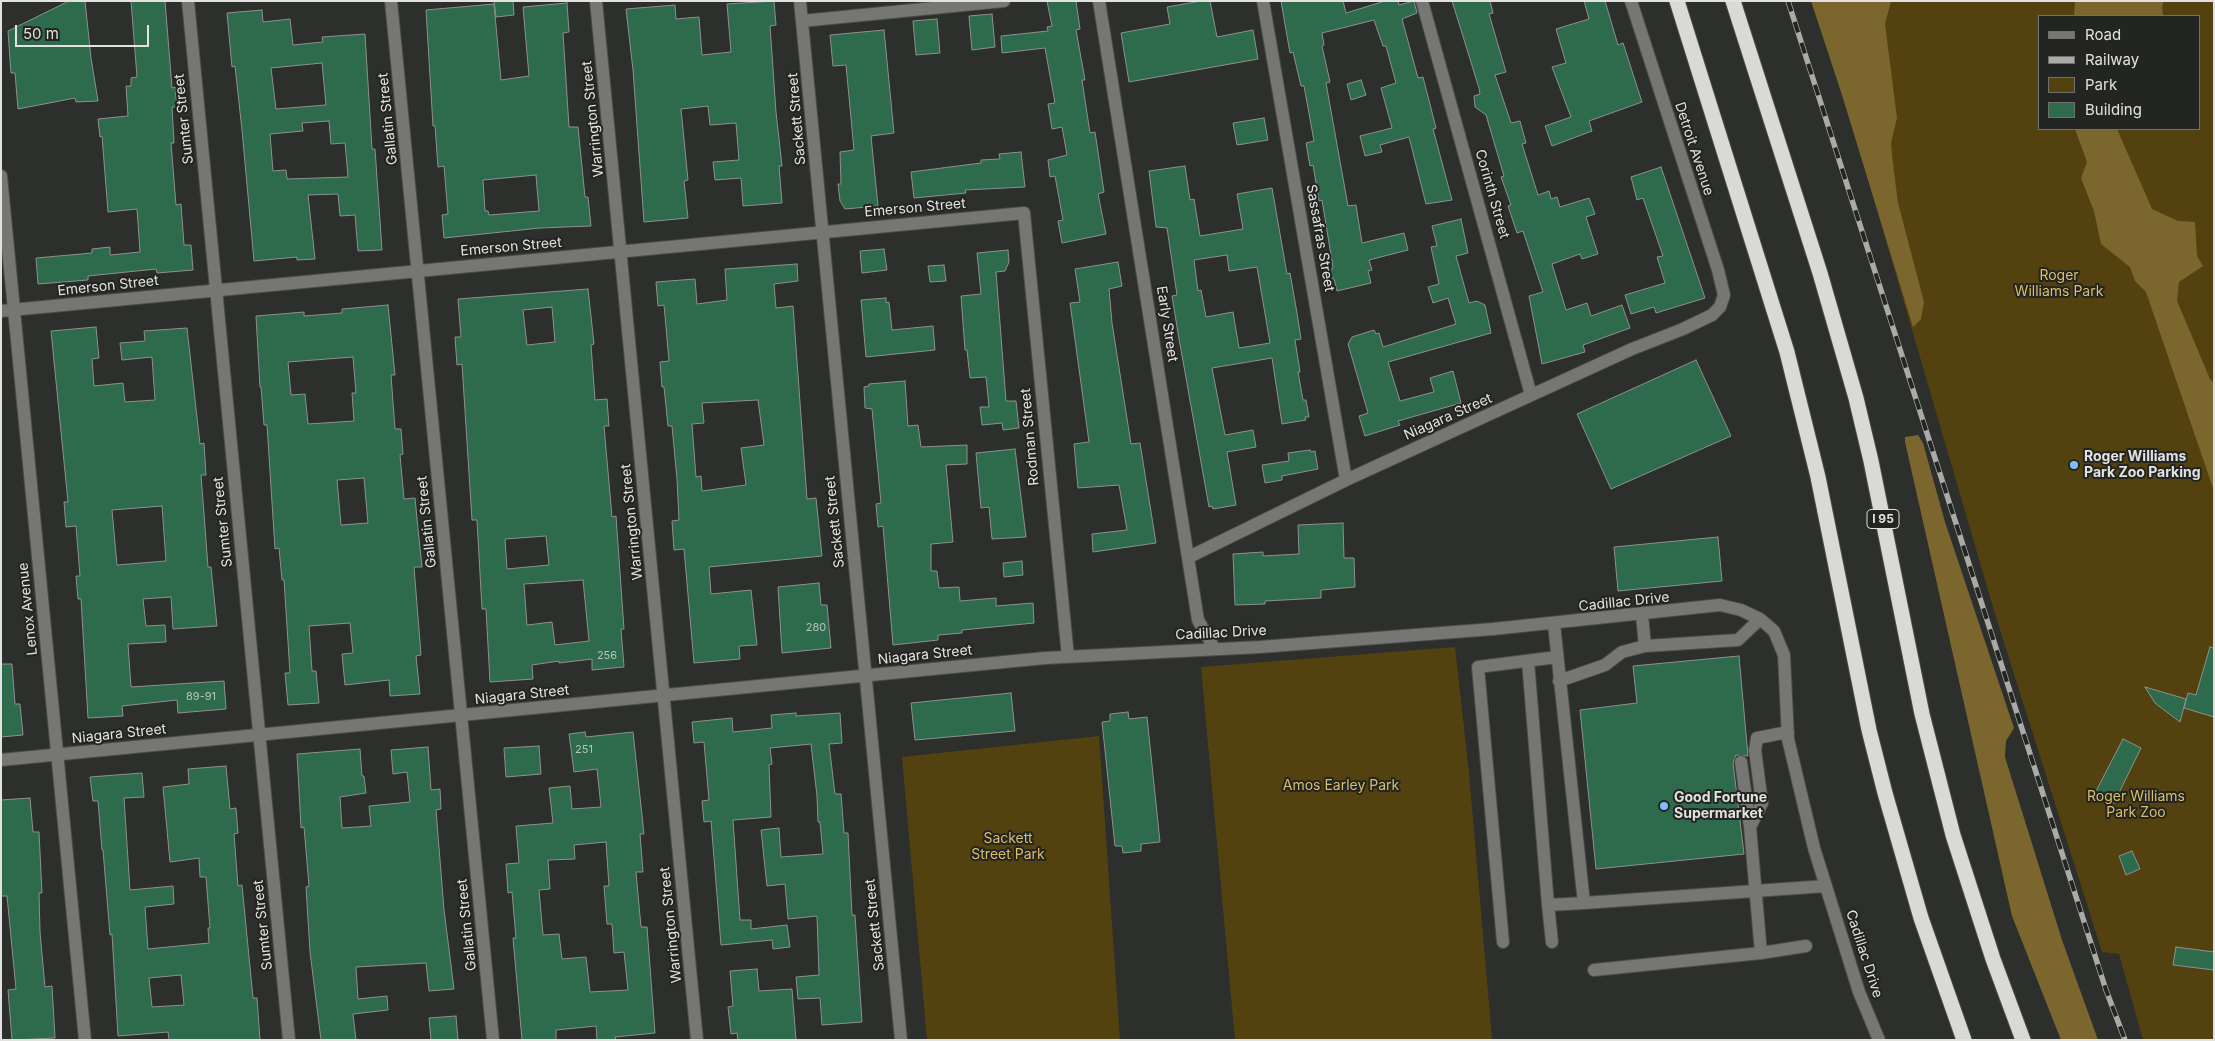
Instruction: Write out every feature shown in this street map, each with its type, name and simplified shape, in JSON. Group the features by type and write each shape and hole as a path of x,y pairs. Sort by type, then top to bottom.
{"highway":[{"path":"1677,1 1787,352 1818,477 1869,730 1885,793 1921,918 1964,1040"},
{"name":"I 95","path":"1733,1 1823,282 1856,398 1922,714 1953,835 1993,959 2023,1040"}],"street":[{"name":"Sumter Street","path":"188,1 289,1040"},
{"name":"Gallatin Street","path":"391,1 493,1040"},
{"name":"Warrington Street","path":"596,1 697,1040"},
{"name":"Sackett Street","path":"800,1 901,1040"},
{"path":"802,21 1004,1"},
{"name":"Early Street","path":"1099,1 1198,620 1214,648"},
{"name":"Sassafras Street","path":"1263,1 1346,480"},
{"name":"Corinth Street","path":"1422,1 1531,395"},
{"name":"Detroit Avenue","path":"1631,1 1718,270 1724,295 1720,307"},
{"name":"Lenox Avenue","path":"1,176 8,311 57,755 85,1040"},
{"name":"Emerson Street","path":"8,311 1024,213"},
{"name":"Rodman Street","path":"1024,213 1068,657"},
{"name":"Niagara Street","path":"1189,557 1346,480 1632,349 1683,329 1712,315 1720,307"},
{"name":"Cadillac Drive","path":"1045,658 1280,645 1554,624 1720,606 1741,610 1760,619 1774,631 1784,655 1788,732 1814,848 1859,992 1879,1040"},
{"path":"1642,615 1644,646"},
{"path":"1560,682 1605,665 1622,652 1644,646 1738,640 1760,619"},
{"path":"1554,624 1584,903"},
{"path":"1503,942 1478,667 1557,657"},
{"name":"Niagara Street","path":"1,760 1045,658"},
{"path":"1528,661 1552,942"},
{"path":"1750,827 1762,803 1756,750 1757,738 1788,732"},
{"path":"1741,762 1750,827 1761,953"},
{"path":"1548,905 1826,886"},
{"path":"1594,970 1761,953 1806,946"}],"green space":[{"name":"Roger Williams Park","path":"1837,1 2214,1 2214,1040 2143,1040 2119,954 2102,952 1995,614 1870,186"},
{"name":"Amos Earley Park","path":"1455,647 1469,773 1492,1039 1235,1040 1201,667"},
{"name":"Sackett Street Park","path":"1099,736 1120,1040 927,1040 902,757"}],"shaded area":[{"path":"1811,1 1891,1 1885,24 1897,118 1891,143 1893,164 1898,203 1924,302 1921,319 1913,327 1842,95"},
{"path":"2075,1 2164,1 2162,6 2163,15 2074,15"},
{"path":"2075,130 2117,130 2152,209 2178,221 2195,222 2197,256 2203,266 2179,282 2177,301 2210,379 2214,383 2214,491 2146,292 2135,281 2130,267 2101,244 2094,211 2081,178 2087,162"},
{"path":"1918,435 1923,443 1945,522 2014,728 2006,741 2005,757 2062,940 2098,1040 2061,1040 2012,916 1905,442 1905,437"}],"building":[{"path":"69,1 85,1 98,101 76,102 75,98 18,109 15,73 11,73 8,31"},
{"path":"131,1 165,1 172,88 175,87 177,107 172,107 174,143 171,143 176,205 181,204 184,245 191,245 193,270 157,273 156,269 88,276 88,280 38,284 36,258 92,253 92,249 110,247 110,255 140,252 137,209 108,212 102,136 100,137 98,119 128,116 126,86 131,86 131,78 137,77"},
{"path":"494,1 513,1 514,15 496,17"},
{"path":"774,1 776,25 770,26 782,166 779,166 782,203 743,206 741,178 715,180 713,162 739,160 736,123 710,125 708,106 681,109 688,180 684,181 688,218 644,222 633,70 626,9 675,5 676,19 699,17 702,55 731,52 727,4"},
{"path":"1047,1 1076,1 1080,29 1076,30 1085,80 1082,80 1090,133 1095,132 1104,192 1098,194 1106,234 1062,243 1058,221 1063,220 1055,176 1050,177 1048,160 1067,155 1062,127 1052,129 1048,104 1055,103 1045,48 1002,53 1001,36 1048,31 1047,27 1052,26"},
{"path":"1210,1 1217,37 1253,30 1258,59 1129,82 1121,33 1170,24 1167,7"},
{"path":"1281,1 1343,1 1346,13 1385,1 1398,1 1399,5 1414,1 1417,13 1402,19 1418,78 1423,77 1436,128 1433,129 1452,200 1426,204 1409,137 1380,145 1382,152 1365,156 1360,136 1392,128 1381,88 1396,83 1386,46 1383,46 1374,20 1322,33 1324,45 1322,46 1330,82 1326,83 1348,206 1356,205 1362,243 1404,233 1408,250 1369,260 1372,270 1368,271 1371,283 1337,291 1334,279 1328,276 1333,267 1322,200 1319,201 1313,165 1310,166 1306,143 1314,141 1304,86 1301,86 1293,52 1290,53"},
{"path":"1452,1 1490,1 1493,13 1489,14 1506,72 1495,75 1511,123 1520,121 1526,143 1522,144 1538,195 1549,191 1551,199 1557,197 1560,207 1589,198 1595,214 1586,217 1598,254 1582,259 1580,254 1552,264 1566,310 1587,303 1591,316 1622,305 1630,328 1583,345 1585,352 1542,364 1529,296 1543,292 1523,231 1517,233 1508,206 1511,205 1501,177 1504,176 1486,115 1475,107 1474,96 1480,94 1479,88"},
{"path":"1584,1 1605,1 1618,45 1623,43 1642,102 1589,121 1592,131 1552,146 1545,126 1571,117 1552,67 1566,63 1556,29 1589,19"},
{"path":"567,3 569,32 563,33 569,127 578,127 585,197 588,197 591,226 540,228 444,238 442,215 448,214 444,166 438,167 435,126 433,126 426,10 494,4 501,80 529,76 523,7","holes":["536,175 539,211 489,215 488,211 485,211 483,180"]},
{"path":"262,10 263,22 290,19 293,45 323,42 322,37 365,34 372,149 375,149 382,250 358,251 355,215 340,216 338,194 308,195 315,259 297,260 297,257 254,261 242,130 235,66 232,67 227,13","holes":["322,63 326,105 276,109 271,68","329,121 331,144 345,143 348,177 287,179 286,170 273,171 270,134 303,131 302,123"]},
{"path":"992,14 995,47 972,50 969,16"},
{"path":"937,19 940,53 916,55 913,21"},
{"path":"884,30 894,133 871,136 878,206 845,209 840,201 838,184 841,184 840,152 854,150 846,65 833,66 830,35"},
{"path":"1361,80 1366,95 1351,100 1347,84"},
{"path":"1264,118 1268,140 1237,145 1233,123"},
{"path":"1021,152 1025,187 965,190 966,193 914,198 911,172 981,163 981,160 1000,159 999,154"},
{"path":"1185,166 1190,200 1194,199 1200,236 1243,229 1237,194 1272,188 1287,274 1290,273 1297,313 1301,339 1295,340 1300,372 1298,372 1303,400 1306,400 1309,417 1305,417 1306,420 1282,424 1272,358 1212,368 1225,435 1253,430 1256,447 1227,452 1236,505 1213,509 1212,506 1209,507 1172,296 1177,295 1167,228 1156,227 1149,171","holes":["1227,255 1229,271 1257,267 1270,343 1239,348 1233,312 1206,317 1201,290 1198,291 1194,260"]},
{"path":"1661,167 1705,298 1656,313 1654,307 1631,314 1625,295 1665,283 1657,257 1663,256 1643,198 1637,200 1631,177"},
{"path":"1461,219 1468,253 1456,256 1469,303 1477,301 1485,305 1491,333 1388,362 1400,401 1434,392 1430,378 1453,371 1461,403 1398,421 1400,425 1365,436 1359,416 1368,413 1348,344 1352,337 1374,330 1376,334 1379,333 1383,347 1456,324 1448,298 1433,303 1428,287 1439,284 1431,247 1437,246 1432,226"},
{"path":"884,249 887,270 862,273 860,251"},
{"path":"1008,250 1009,262 1005,271 996,272 1006,401 1016,401 1019,428 1003,430 1002,423 982,425 980,407 989,407 986,377 970,378 967,350 965,350 961,296 981,294 977,253"},
{"path":"1118,262 1122,286 1109,289 1112,323 1131,444 1140,443 1156,543 1093,552 1092,534 1127,530 1119,485 1078,488 1074,444 1089,442 1070,303 1080,302 1075,269"},
{"path":"797,264 798,281 774,284 776,308 793,306 807,499 816,498 822,556 709,567 711,594 751,590 757,645 739,646 740,659 694,663 684,549 674,550 672,521 679,520 677,479 672,426 668,426 660,362 669,361 664,305 658,306 656,282 695,279 697,304 727,300 725,269","holes":["758,400 764,445 741,448 746,485 702,491 701,476 696,477 692,424 704,423 702,403"]},
{"path":"944,265 946,281 930,282 928,266"},
{"path":"588,289 594,344 591,345 595,400 607,399 609,426 604,426 612,517 616,516 624,629 621,629 624,667 592,670 592,659 559,663 559,661 532,665 533,679 490,682 486,609 482,609 477,520 472,520 462,364 457,365 455,337 461,337 458,299","holes":["552,307 555,342 527,345 523,310","546,536 549,565 507,569 505,539","583,580 589,641 555,645 552,622 527,625 524,584"]},
{"path":"886,298 886,303 889,302 892,330 933,326 935,350 866,357 861,300"},
{"path":"388,305 395,375 391,375 395,429 401,429 403,454 400,455 404,499 415,498 422,567 414,567 421,655 416,656 420,694 390,696 389,680 345,685 342,654 353,653 350,623 309,626 312,671 316,671 319,703 288,705 285,673 290,673 284,580 282,580 279,548 275,549 267,425 264,425 260,387 256,316 304,312 304,316 342,313 342,309","holes":["353,357 356,393 352,393 354,421 308,424 305,394 291,395 288,362","364,478 368,523 341,525 337,480"]},
{"path":"96,327 99,358 92,359 94,386 123,383 125,402 155,400 152,357 122,360 120,343 145,341 144,331 187,328 200,444 204,443 206,475 201,475 208,567 211,567 217,626 173,629 171,597 143,599 146,626 165,625 166,642 128,644 131,687 224,681 226,709 178,713 177,700 122,706 123,716 88,718 81,599 78,599 76,576 80,576 76,526 66,527 64,502 68,502 51,331","holes":["162,506 166,561 117,565 112,510"]},
{"path":"1696,360 1731,436 1611,489 1577,414"},
{"path":"905,381 908,426 918,425 921,447 967,445 967,464 946,465 953,542 931,544 931,571 937,571 939,588 959,587 960,601 996,598 996,606 1033,603 1034,623 962,630 962,633 938,635 938,640 893,645 883,526 878,527 876,504 881,503 872,409 865,408 864,387 869,386 869,384"},
{"path":"1015,449 1026,537 992,539 989,507 981,508 976,453"},
{"path":"1310,450 1311,452 1315,451 1318,469 1282,476 1282,480 1265,483 1262,465 1289,461 1288,453"},
{"path":"1343,523 1344,558 1354,558 1355,587 1321,590 1321,598 1265,601 1265,604 1235,605 1233,554 1263,552 1263,556 1299,554 1298,525"},
{"path":"1718,537 1722,581 1618,591 1614,547"},
{"path":"1022,561 1023,575 1004,577 1003,563"},
{"path":"819,583 821,605 827,605 831,648 782,653 778,587"},
{"path":"2210,647 2214,648 2214,717 2184,708 2188,693 2196,695"},
{"name":"Good Fortune Supermarket","path":"1739,656 1748,756 1736,755 1733,763 1744,854 1596,869 1580,710 1637,703 1633,666"},
{"path":"1,664 12,664 15,704 20,704 23,735 1,737"},
{"path":"2145,687 2186,699 2180,722 2155,703"},
{"path":"1011,693 1015,731 915,740 911,703"},
{"path":"1128,712 1129,719 1147,717 1160,842 1141,844 1141,851 1123,853 1122,846 1115,846 1102,722 1110,721 1110,714"},
{"path":"796,713 796,716 840,713 842,743 829,744 835,794 841,794 844,833 848,833 852,915 855,915 862,1022 822,1025 820,998 798,999 796,977 819,975 817,916 788,919 785,884 767,886 761,830 779,828 781,857 823,854 820,822 818,822 811,744 770,748 772,764 769,765 771,817 733,820 740,920 751,920 751,929 787,925 790,947 773,949 772,940 721,945 711,821 704,822 702,801 709,800 704,742 694,743 692,722 732,718 733,732 772,728 771,715"},
{"path":"585,732 586,737 633,732 644,834 640,834 643,872 636,872 641,927 647,927 655,1033 615,1037 616,1040 597,1040 596,1026 556,1030 556,1040 522,1040 513,938 516,938 512,892 508,893 506,864 519,863 516,826 553,823 549,788 570,786 572,809 601,807 597,769 574,772 569,734","holes":["606,842 609,886 604,886 607,924 612,924 614,953 624,952 628,990 590,992 586,957 562,959 559,934 543,935 539,890 550,889 548,860 575,859 574,845"]},
{"path":"2123,739 2141,748 2113,805 2094,795"},
{"path":"539,746 541,774 506,777 504,748"},
{"path":"428,747 431,790 440,789 441,809 436,810 444,910 454,989 429,991 426,963 356,967 358,999 387,996 388,1010 353,1014 356,1040 321,1040 310,952 306,887 309,886 304,827 301,828 297,754 360,749 362,776 364,776 366,793 340,797 342,828 371,826 369,806 410,802 407,772 393,774 391,750"},
{"path":"226,766 230,809 236,808 238,833 234,834 238,886 242,885 253,998 257,998 260,1040 169,1040 168,1032 118,1036 112,934 110,935 98,801 93,801 90,777 142,773 144,797 124,798 130,890 173,886 174,904 145,907 148,949 209,943 208,928 210,928 206,877 200,877 199,858 170,862 163,787 189,784 188,769","holes":["181,975 184,1005 152,1007 149,978"]},
{"path":"30,798 33,832 39,832 42,893 39,893 40,932 45,987 52,986 55,1038 12,1040 8,990 16,989 7,896 1,896 1,800"},
{"path":"2132,851 2140,869 2126,875 2119,856"},
{"path":"2176,947 2214,952 2214,970 2173,965"},
{"path":"757,969 759,991 792,989 796,1040 738,1040 737,1033 731,1034 728,1007 733,1006 730,971"},
{"path":"456,1016 458,1040 431,1040 429,1018"}],"railway":[{"path":"1788,1 2106,990 2125,1040"}],"place":[{"name":"Roger Williams Park Zoo Parking","path":"2074,465"},
{"name":"Good Fortune Supermarket","path":"1664,806"}],"park label":[{"name":"Roger Williams Park Zoo","path":"2136,806"}]}
